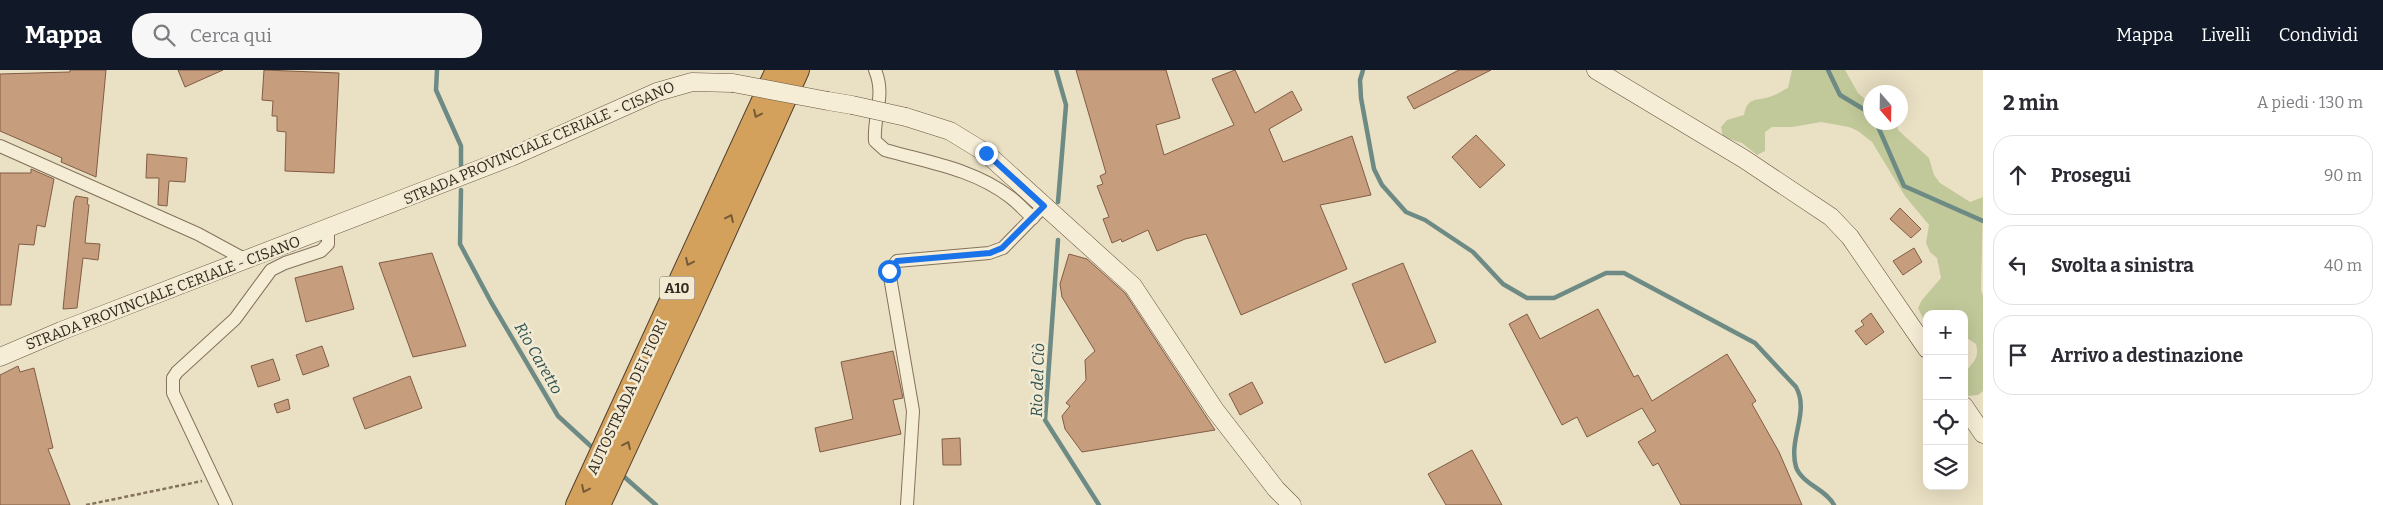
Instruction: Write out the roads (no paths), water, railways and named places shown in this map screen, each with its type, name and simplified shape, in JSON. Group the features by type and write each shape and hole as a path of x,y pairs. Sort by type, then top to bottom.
{"highway":[{"name":"AUTOSTRADA DEI FIORI","path":"577,505 777,70"},
{"name":"AUTOSTRADA DEI FIORI","path":"598,505 692,307 798,70"}],"main road":[{"path":"1596,70 1744,159 1831,217 1850,237 1923,343"},
{"name":"STRADA PROVINCIALE CERIALE - CISANO","path":"0,357 61,331 512,157 674,86 692,82 733,83 906,117 950,131 967,139 986,153 1038,212 1133,286 1215,410 1276,489 1292,505"},
{"path":"1968,412 1983,434"}],"street":[{"path":"875,70 881,95 874,128 875,141 885,150 964,172 1038,212 1002,248 990,253 897,261 889,271 913,411 910,486 907,505"},
{"path":"0,146 198,234 246,260"},
{"path":"226,505 173,393 173,378 182,366 235,319 271,270 285,263 322,251 328,244 328,228"}],"waterway":[{"name":"Rio Caretto","path":"437,70 436,90 461,146 461,166"},
{"name":"Rio del Ciò","path":"1056,70 1066,105 1058,202"},
{"path":"1363,70 1360,80 1361,98 1374,169 1382,185 1406,212 1425,220 1473,252 1503,284 1527,298 1554,298 1606,273 1624,273 1755,343 1796,387 1800,396 1801,406 1794,457 1796,467 1803,478 1826,495 1834,505"},
{"path":"1828,70 1840,95 1863,109"},
{"path":"1880,130 1904,186 1983,221"},
{"name":"Rio Caretto","path":"461,190 460,244 491,302 558,416 595,450"},
{"name":"Rio del Ciò","path":"1058,240 1045,420 1099,505"},
{"name":"Rio Caretto","path":"621,474 656,505"}]}
